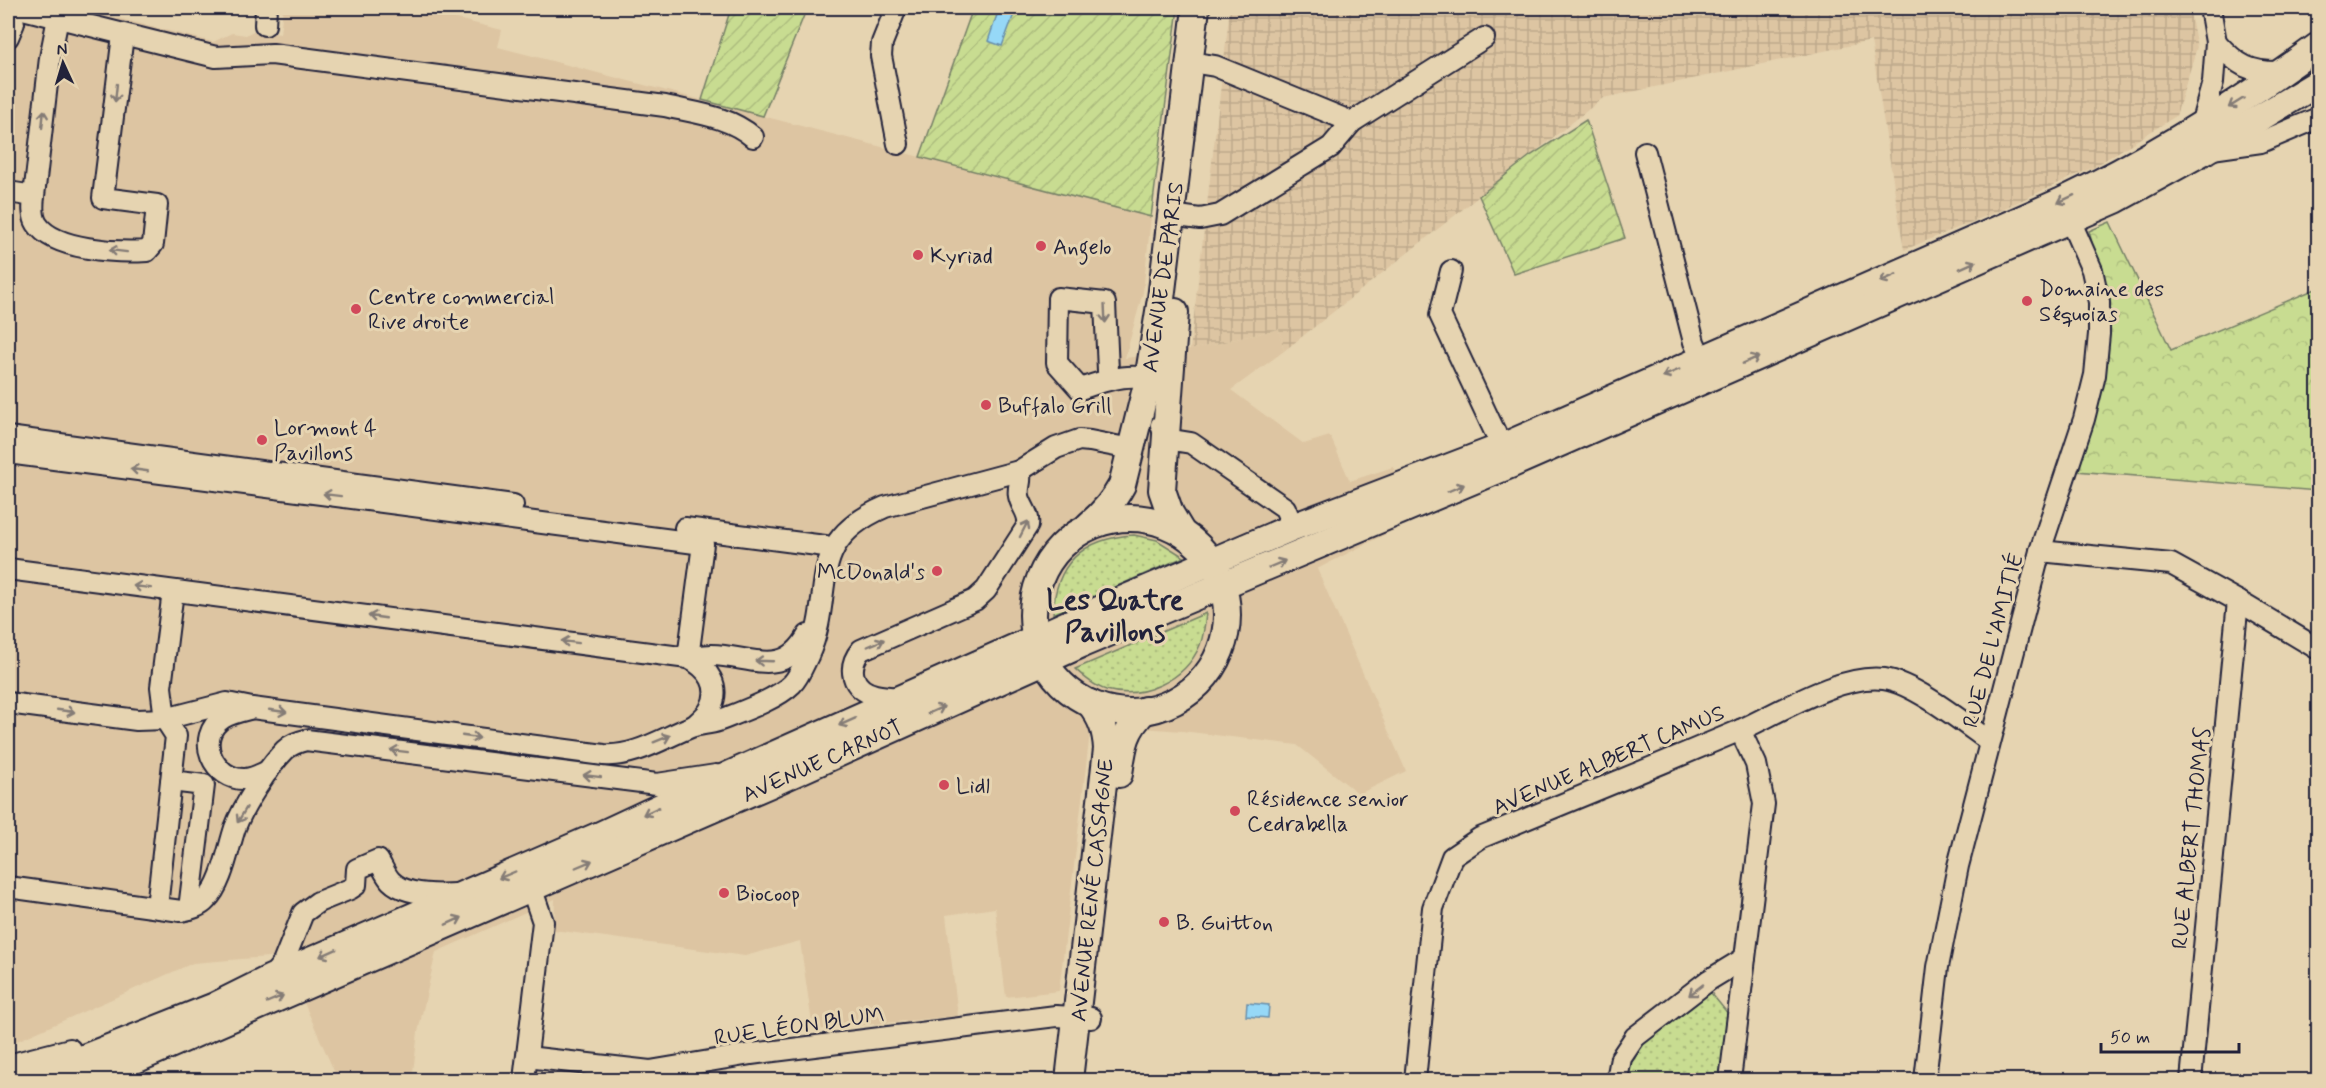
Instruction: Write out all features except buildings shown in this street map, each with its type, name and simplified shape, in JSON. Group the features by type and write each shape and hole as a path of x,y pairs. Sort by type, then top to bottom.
{"main road":[{"name":"AVENUE DE PARIS","path":"1196,8 1197,63"},
{"name":"AVENUE DE PARIS","path":"1182,533 1170,513 1161,490 1166,439 1178,216 1197,63 1210,8"},
{"name":"AVENUE CARNOT","path":"271,978 600,835 1117,602 1293,527 1502,447 2108,179 2201,125 2319,46"},
{"name":"AVENUE CARNOT","path":"221,1021 1045,663 1113,631 1521,460 2115,200 2319,84"},
{"name":"AVENUE DE PARIS","path":"1090,703 1064,686 1045,663 1035,639 1033,607 1041,576 1058,549 1103,513 1114,500 1122,485 1148,380 1178,216"},
{"path":"1083,529 1107,520 1133,518 1158,522 1182,533 1198,546 1212,563 1223,586 1226,602 1225,635 1212,666 1190,690 1161,706 1145,710 1108,709 1090,703"},
{"name":"AVENUE RENÉ CASSAGNE","path":"1083,1080 1084,1017 1107,748 1106,733 1101,718 1090,703"},
{"name":"AVENUE RENÉ CASSAGNE","path":"1069,1080 1084,1017 1122,749 1126,735 1134,721 1145,710"},
{"path":"8,1076 70,1049 271,978"},
{"path":"28,1080 215,1006 271,978"},
{"path":"60,1080 221,1021"},
{"path":"89,1080 221,1021"}],"street":[{"path":"8,8 14,23 8,37"},
{"path":"19,8 216,57 272,54 665,106 725,120 742,127 753,137"},
{"path":"896,8 882,43 881,57 898,144"},
{"path":"2201,125 2213,82 2216,42 2210,8"},
{"path":"58,18 50,58 34,196 33,210 36,222 46,234 68,244 132,252 147,251 153,244 157,205 103,198 123,35"},
{"path":"1178,216 1200,219 1220,215 1331,147 1352,122 1484,38"},
{"path":"2216,42 2229,56 2251,70 2261,73 2282,72"},
{"path":"1197,63 1352,122"},
{"path":"2206,150 2261,142 2319,118"},
{"path":"1645,152 1691,332 1702,360"},
{"path":"8,192 34,196"},
{"name":"RUE DE L'AMITIÉ","path":"1925,1080 1938,967 1958,866 2040,551 2084,419 2095,375 2099,302 2092,270 2070,220"},
{"path":"1452,271 1440,315 1502,447"},
{"path":"1110,379 1105,303 1058,298 1057,363 1080,389 1110,379 1133,377 1148,380 1155,385 1160,420 1166,439 1191,443 1275,501 1285,508 1293,527"},
{"path":"8,437 825,546 832,550"},
{"path":"8,704 137,720 165,719 227,702 252,708 616,756 626,754 694,726 716,722 778,694 792,684 814,641 832,550 852,525 885,507 1019,471 1056,448 1079,440 1113,444 1131,449"},
{"path":"8,453 703,544 688,658"},
{"path":"900,698 874,695 863,690 854,675 853,659 861,650 975,600 986,590 1028,525 1028,515 1018,492 1022,478 1019,471"},
{"path":"2040,551 2171,564 2319,649"},
{"path":"8,569 688,658 712,655 758,662 784,660 794,655 806,639 819,614"},
{"path":"157,907 176,736 165,719 161,687 173,591"},
{"name":"RUE ALBERT THOMAS","path":"2191,1080 2238,601"},
{"path":"688,658 705,669 712,677 714,686 710,711 694,726"},
{"name":"AVENUE ALBERT CAMUS","path":"1415,1080 1432,908 1452,858 1480,838 1740,730 1843,682 1869,678 1886,679 1908,687 1989,741"},
{"path":"252,708 228,714 212,729 208,744 210,755 216,766 226,775 245,779 268,771"},
{"path":"1730,1080 1764,804 1756,764 1740,730"},
{"path":"8,887 181,910 205,902 218,880 236,825 268,771 286,749 296,742 315,740 657,784 734,773"},
{"path":"189,909 205,776 216,766"},
{"path":"171,781 204,785"},
{"path":"271,978 283,963 303,913 318,902 350,890 356,885 357,869 378,860 391,882 415,892 433,896 465,893"},
{"path":"524,1080 543,922 531,887"},
{"path":"1617,1080 1621,1058 1635,1037 1709,980 1745,958"},
{"name":"RUE LÉON BLUM","path":"527,1057 650,1071 751,1054 1056,1016 1084,1017"},
{"path":"8,1065 70,1049"}],"shaded area":[{"path":"8,8 78,8 213,42 232,33 246,35 255,30 280,34 283,8 413,8 502,30 498,47 1151,217 1143,292 1125,358 1190,350 1279,329 1284,351 1231,390 1304,444 1330,436 1350,481 1393,467 1415,519 1317,569 1406,771 1359,794 1297,745 1182,731 1091,724 1059,991 1006,997 995,908 946,915 958,1016 813,1030 800,941 745,956 554,930 555,899 436,952 418,1032 412,1080 338,1080 305,1005 280,956 193,963 8,1045"},
{"path":"1230,8 2189,8 2197,47 2176,116 2094,167 1996,212 1904,250 1871,41 1603,98 1284,351 1279,329 1190,350"}],"green space":[{"path":"731,8 807,8 763,116 702,100"},
{"path":"973,8 1178,8 1151,217 920,157"},
{"path":"1586,120 1625,238 1514,274 1479,196 1530,156"},
{"path":"2110,222 2171,350 2318,288 2318,491 2076,471 2108,307 2089,231"},
{"path":"1134,535 1157,540 1184,557 1053,614 1059,581 1066,567 1076,556 1101,541"},
{"path":"1206,613 1200,645 1193,658 1184,669 1161,685 1134,692 1106,690 1093,684 1075,669"},
{"path":"1707,988 1729,1015 1723,1080 1623,1080 1635,1049"}],"water":[{"path":"999,9 1014,14 1002,46 988,41"},
{"path":"1247,1003 1269,1005 1268,1018 1246,1016"}],"place":[{"name":"Angelo","path":"1041,246"},
{"name":"Kyriad","path":"918,255"},
{"name":"Domaine des Séquoias","path":"2027,301"},
{"name":"Centre commercial Rive droite","path":"356,309"},
{"name":"Buffalo Grill","path":"986,405"},
{"name":"Lormont 4 Pavillons","path":"262,440"},
{"name":"McDonald's","path":"937,571"},
{"name":"Lidl","path":"944,785"},
{"name":"Résidence senior Cedrabella","path":"1235,811"},
{"name":"Biocoop","path":"724,893"},
{"name":"B. Guitton","path":"1164,922"}],"district":[{"name":"Les Quatre Pavillons","path":"1115,615"}]}
